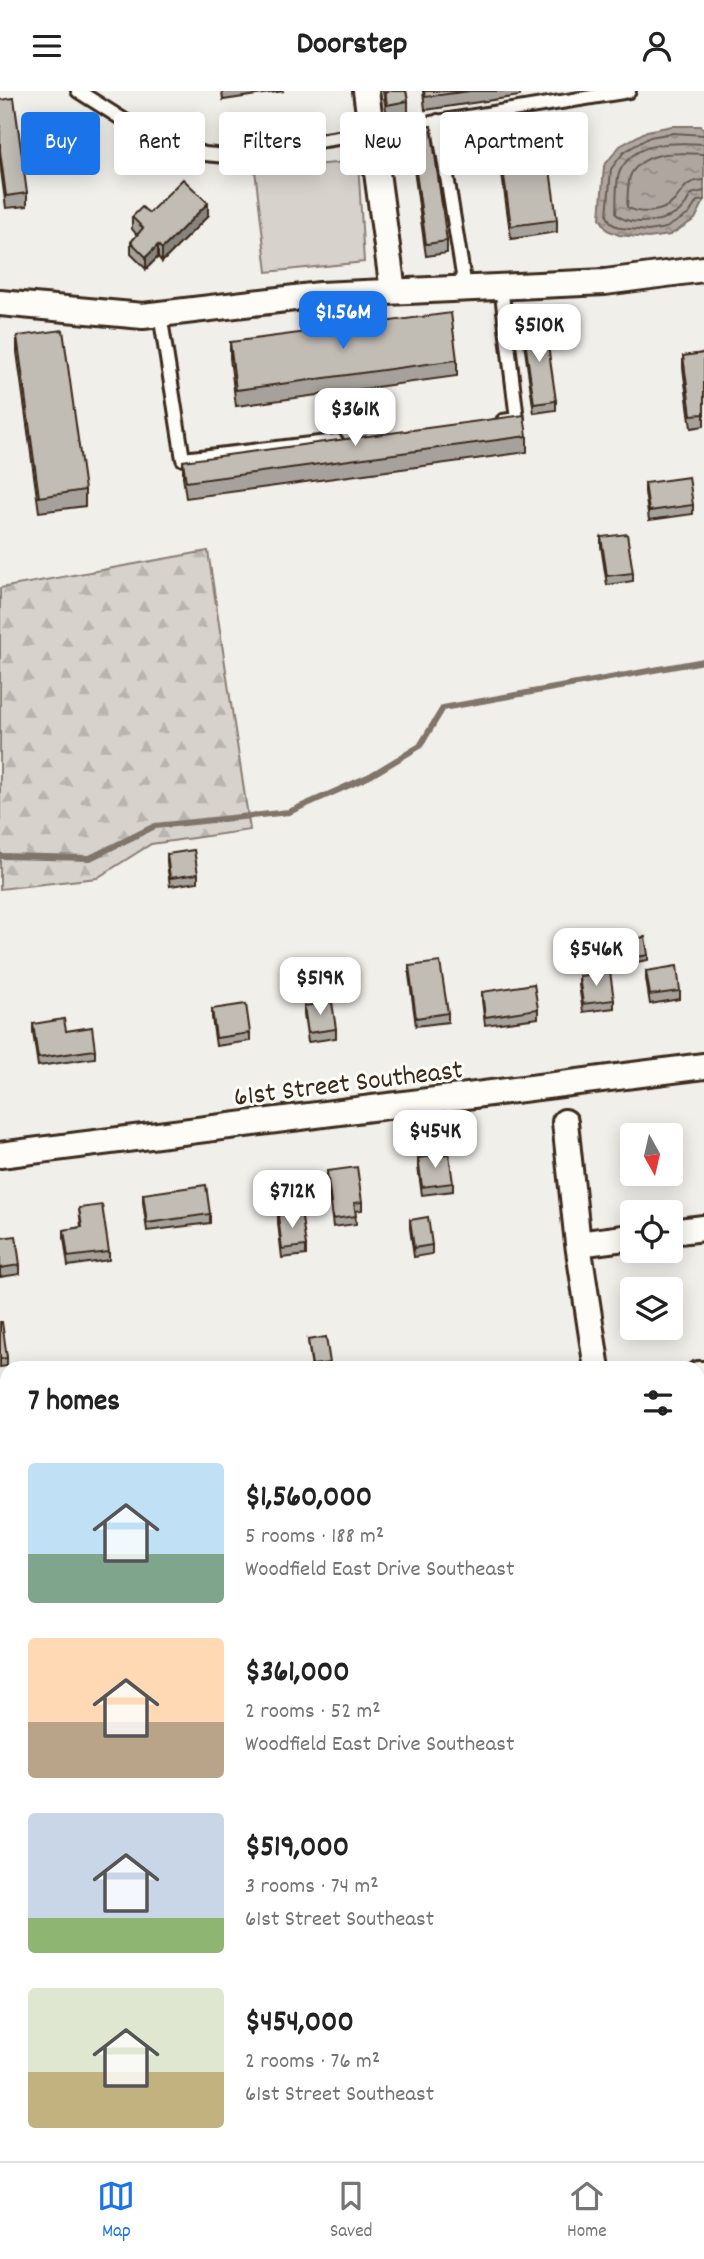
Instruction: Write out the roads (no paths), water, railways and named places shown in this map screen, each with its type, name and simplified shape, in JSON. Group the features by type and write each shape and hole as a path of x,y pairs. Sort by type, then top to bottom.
{"street":[{"path":"366,91 369,112"},
{"path":"377,175 393,291"},
{"path":"0,303 143,316 320,295 605,282 704,268"},
{"name":"61st Street Southeast","path":"0,1155 704,1066"},
{"path":"565,1122 578,1244 596,1361"},
{"path":"683,1230 704,1228"},
{"path":"578,1244 620,1239"}],"lane":[{"path":"78,91 157,141 205,154 226,156 340,136"},
{"path":"426,123 629,91"},
{"path":"438,121 465,287"},
{"path":"490,422 517,419 501,286"},
{"path":"160,314 183,459 343,440"}],"water":[{"path":"672,126 700,126 704,130 704,201 695,219 670,235 648,238 619,235 607,230 600,218 604,166 620,146 647,131"}],"waterway":[{"path":"0,856 90,858 155,826 289,812 370,776 420,746 443,708 704,661"}]}
